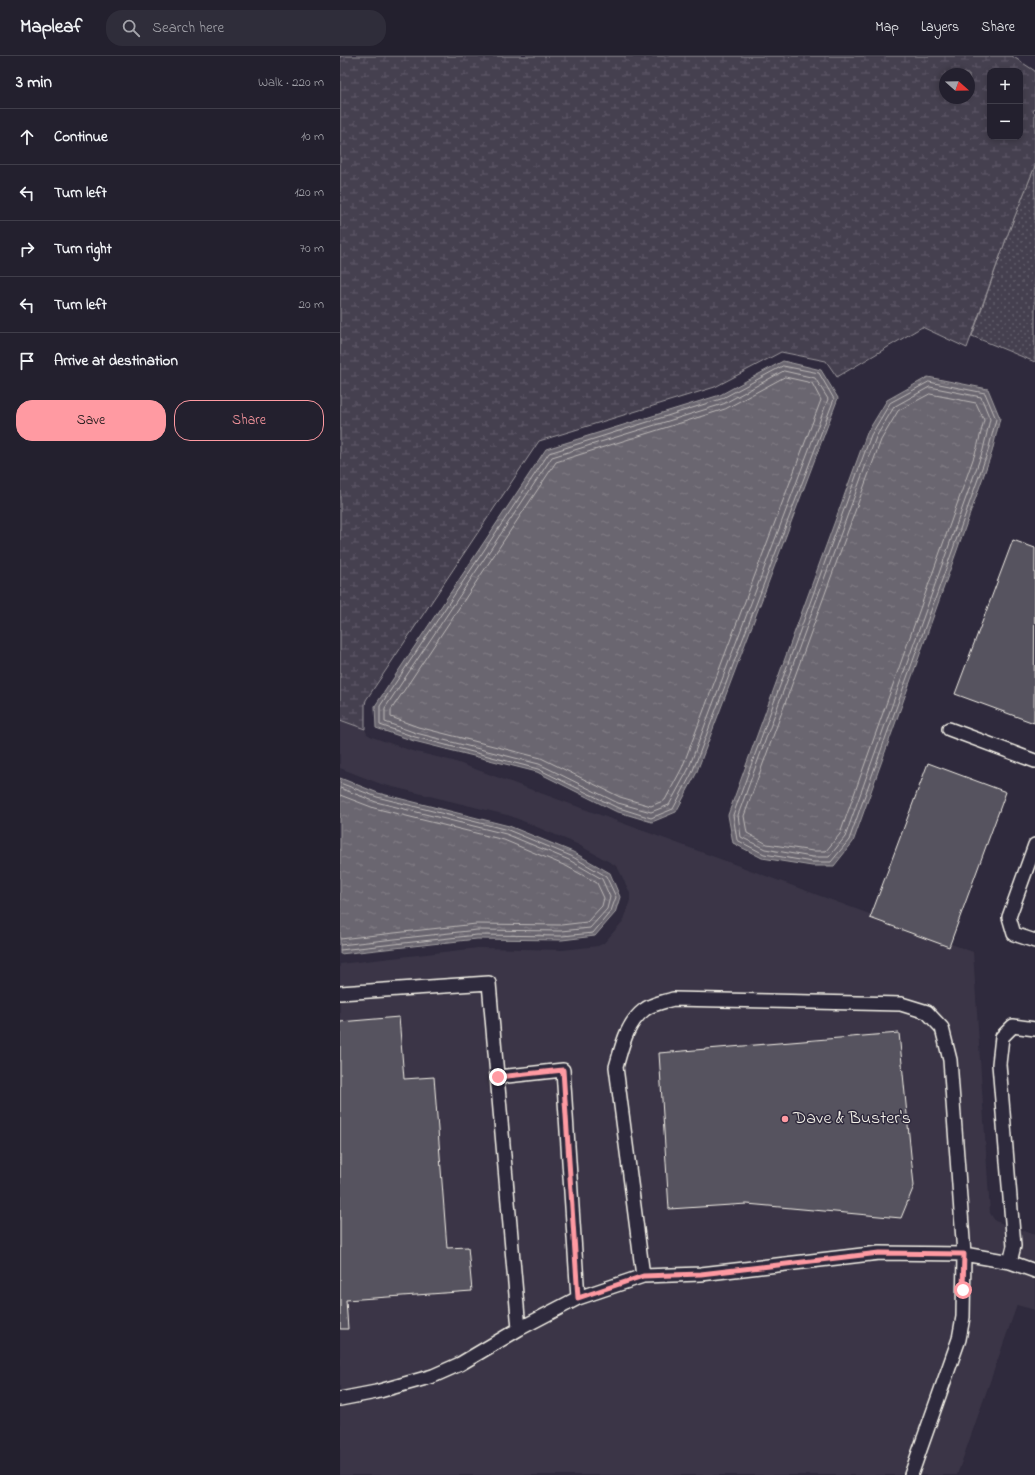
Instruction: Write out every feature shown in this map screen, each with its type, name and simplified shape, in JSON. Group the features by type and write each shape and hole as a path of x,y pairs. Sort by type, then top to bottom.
{"lane":[{"path":"949,728 1035,761"},
{"path":"1035,845 1009,917 1014,934 1035,941"},
{"path":"340,993 489,983 519,1329"},
{"path":"643,1276 616,1067 631,1024 645,1009 673,999 901,1004 927,1012 942,1028 950,1060 964,1254 963,1317 959,1339 911,1475"},
{"path":"1010,1262 1014,1246 999,1064 1002,1037 1008,1031 1014,1026 1035,1029"},
{"path":"498,1077 563,1070 578,1298"},
{"path":"340,1399 376,1392 433,1376 460,1364 519,1329 578,1298 643,1276 701,1274 879,1253 964,1254 1010,1262 1035,1272"}],"shaded area":[{"path":"340,720 365,729 367,734 372,737 412,751 453,761 973,952 990,1213 995,1221 1035,1235 1035,1310 1017,1305 957,1475 340,1475 340,964 478,948 563,950 598,946 604,943 624,920 630,900 630,893 615,865 577,844 511,816 381,784 340,768"}],"green space":[{"path":"340,56 1012,56 1035,71 1035,108 1033,112 1035,113 1035,166 1009,231 967,348 922,327 837,377 826,361 781,352 715,387 539,441 366,700 365,729 340,720"},
{"path":"1035,166 1035,362 972,336 1009,231"}],"water":[{"path":"783,361 821,370 838,398 696,774 676,812 652,822 615,811 537,772 414,741 376,728 375,706 546,449 720,395"},
{"path":"928,377 988,389 1000,418 992,452 853,842 834,866 812,866 762,858 733,843 728,815 867,433 887,400"},
{"path":"340,778 378,793 509,826 573,852 610,873 620,897 615,913 595,936 562,940 477,939 340,954"}],"building":[{"path":"1013,540 1035,548 1034,723 955,694"},
{"path":"928,763 1006,792 949,947 870,918"},
{"path":"399,1017 404,1079 434,1077 447,1248 468,1247 472,1291 346,1300 348,1329 340,1329 340,1022"},
{"name":"Dave & Buster's","path":"899,1033 914,1186 901,1218 747,1204 669,1209 659,1053"}],"place":[{"name":"Dave & Buster's","path":"785,1119"}],"route":[{"path":"498,1077 563,1070 578,1298 643,1276 701,1274 879,1253 964,1254 963,1290"}]}
